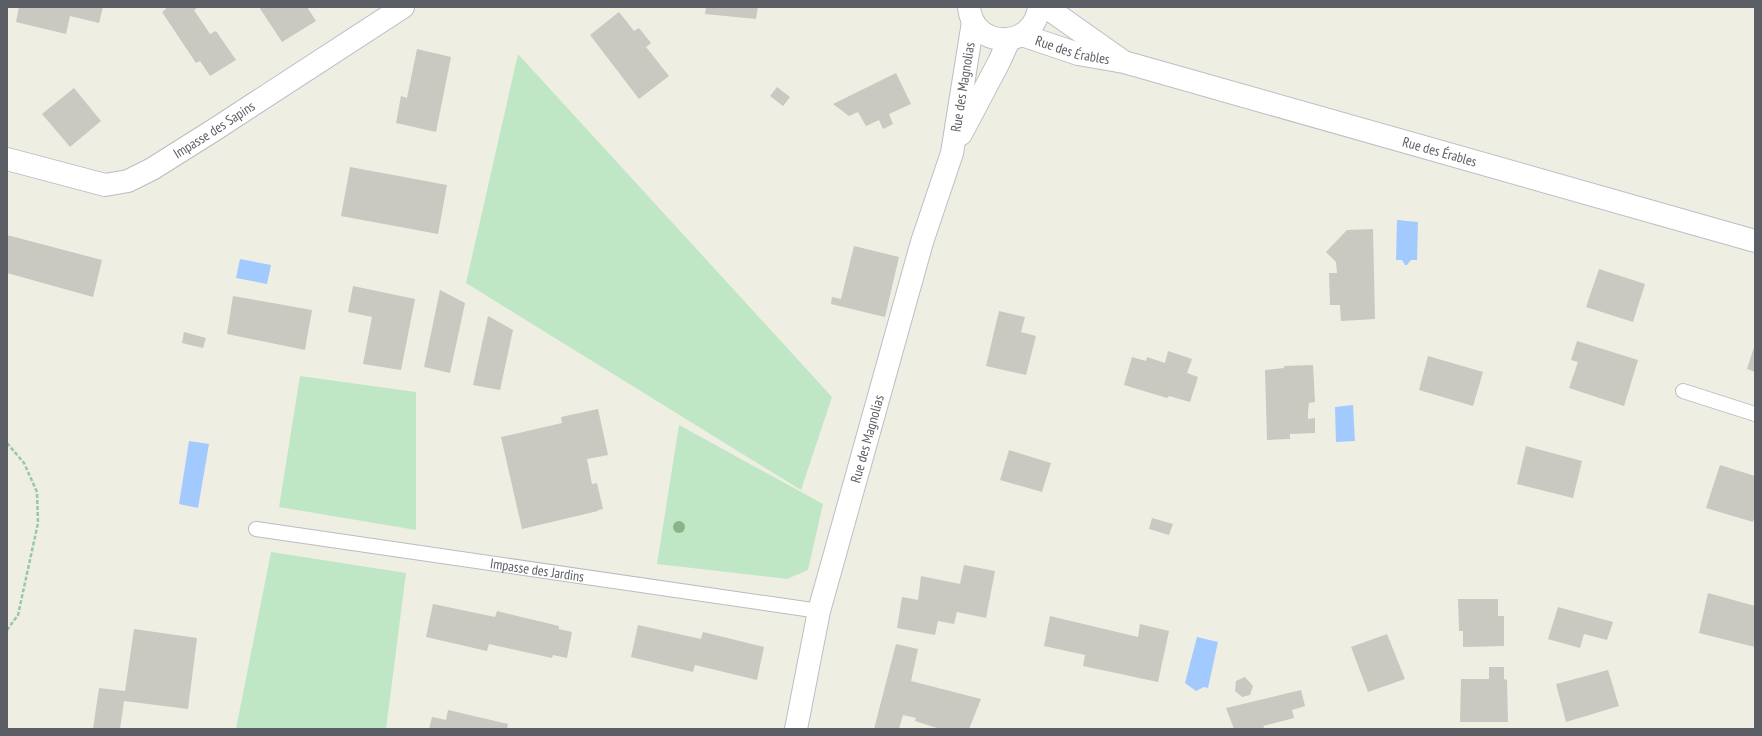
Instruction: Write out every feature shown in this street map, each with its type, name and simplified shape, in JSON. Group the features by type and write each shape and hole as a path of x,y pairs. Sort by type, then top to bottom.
{"street":[{"name":"Impasse des Sapins","path":"7,159 105,185 128,181 164,162 403,7"},
{"name":"Rue des Magnolias","path":"796,729 819,611 922,242 952,153 999,62 1015,38 1032,26 1038,14 1039,7"},
{"name":"Rue des Érables","path":"1046,7 1124,62"},
{"name":"Rue des Magnolias","path":"952,153 967,13"},
{"name":"Rue des Érables","path":"967,13 982,32 994,39 1015,38 1078,54 1124,62 1755,241"}],"lane":[{"path":"1683,391 1755,414"},
{"name":"Impasse des Jardins","path":"256,529 819,611"}],"path":[{"path":"7,443 24,463 36,492 38,523 18,615 7,630"}],"green space":[{"path":"518,54 832,397 801,490 466,283"},
{"path":"300,376 416,392 416,530 279,507"},
{"path":"679,425 823,504 808,570 787,579 657,564"},
{"path":"271,552 406,573 386,729 236,729"}],"water":[{"path":"1397,220 1418,222 1417,260 1411,260 1407,265 1405,265 1402,260 1396,260"},
{"path":"240,259 271,265 267,284 236,278"},
{"path":"1353,405 1355,441 1336,442 1335,407"},
{"path":"189,441 209,444 198,508 179,504"},
{"path":"1197,637 1218,642 1208,688 1204,687 1196,691 1185,683"}],"building":[{"path":"19,7 103,7 99,23 70,16 66,34 16,22"},
{"path":"165,7 198,7 194,10 210,34 216,31 236,60 210,76 200,61 196,63 162,12 166,9"},
{"path":"259,7 307,7 316,21 282,42"},
{"path":"706,7 758,7 756,19 705,14"},
{"path":"619,12 634,31 639,28 651,43 646,47 669,76 639,99 590,35"},
{"path":"417,49 451,57 436,132 396,123 401,96 407,98"},
{"path":"896,73 911,104 889,114 893,124 883,129 879,120 866,126 858,112 849,116 833,104"},
{"path":"777,87 790,97 783,106 770,96"},
{"path":"74,88 101,121 70,147 42,114"},
{"path":"350,167 447,185 438,234 341,216"},
{"path":"1373,229 1375,319 1341,321 1340,305 1330,305 1329,273 1337,273 1336,262 1326,252 1347,230"},
{"path":"7,235 102,260 93,297 7,273"},
{"path":"854,246 899,257 885,317 831,304 832,297 841,299"},
{"path":"1599,269 1645,284 1633,322 1586,307"},
{"path":"353,286 415,299 401,370 363,364 372,317 348,312"},
{"path":"440,290 465,303 450,373 424,367"},
{"path":"233,296 312,310 305,350 227,334"},
{"path":"999,311 1025,317 1021,332 1036,336 1026,375 986,366"},
{"path":"488,316 513,330 500,390 473,385"},
{"path":"184,332 206,338 203,348 182,343"},
{"path":"1577,341 1638,360 1624,406 1569,388 1578,362 1571,360"},
{"path":"1755,344 1755,372 1747,369"},
{"path":"1168,351 1192,359 1187,373 1198,377 1190,402 1169,396 1167,398 1124,385 1132,357 1146,361 1147,357 1165,363"},
{"path":"1428,356 1483,372 1473,406 1419,390"},
{"path":"1313,365 1315,402 1309,403 1308,419 1315,418 1315,433 1290,434 1290,439 1267,440 1265,370 1284,368 1284,366"},
{"path":"598,409 608,455 587,459 592,484 597,483 603,509 522,529 501,437 562,423 561,417"},
{"path":"1526,446 1582,461 1573,498 1517,484"},
{"path":"1009,450 1051,463 1042,492 1000,480"},
{"path":"1720,465 1755,476 1755,515 1753,522 1706,508"},
{"path":"1152,518 1173,524 1169,535 1149,529"},
{"path":"964,565 995,571 986,618 957,612 954,624 938,621 935,635 897,628 902,597 918,600 921,576 960,584"},
{"path":"1708,593 1755,606 1755,647 1699,633"},
{"path":"1458,599 1498,599 1498,616 1504,616 1504,646 1463,647 1463,631 1459,631"},
{"path":"433,604 495,617 497,611 559,626 559,629 572,632 567,658 553,655 552,658 489,644 487,651 426,637"},
{"path":"1558,607 1613,622 1607,640 1584,634 1580,648 1548,639"},
{"path":"1050,616 1138,637 1140,624 1169,631 1158,682 1083,666 1085,655 1044,646"},
{"path":"638,625 701,639 703,632 764,647 757,680 695,665 693,672 631,657"},
{"path":"134,629 197,638 188,709 124,701 120,729 93,729 99,688 125,691"},
{"path":"1387,634 1405,679 1368,692 1351,647"},
{"path":"896,644 918,649 911,681 981,699 969,729 940,729 915,721 916,718 903,715 899,729 874,729"},
{"path":"1489,667 1504,667 1504,679 1507,680 1508,722 1460,722 1461,679 1489,679"},
{"path":"1608,670 1619,706 1566,722 1556,684"},
{"path":"1245,677 1253,686 1250,695 1242,697 1235,691 1236,681"},
{"path":"1301,690 1305,706 1292,710 1294,718 1263,726 1265,729 1234,729 1226,708"},
{"path":"448,710 508,724 507,729 429,729 432,717 446,720"}]}
